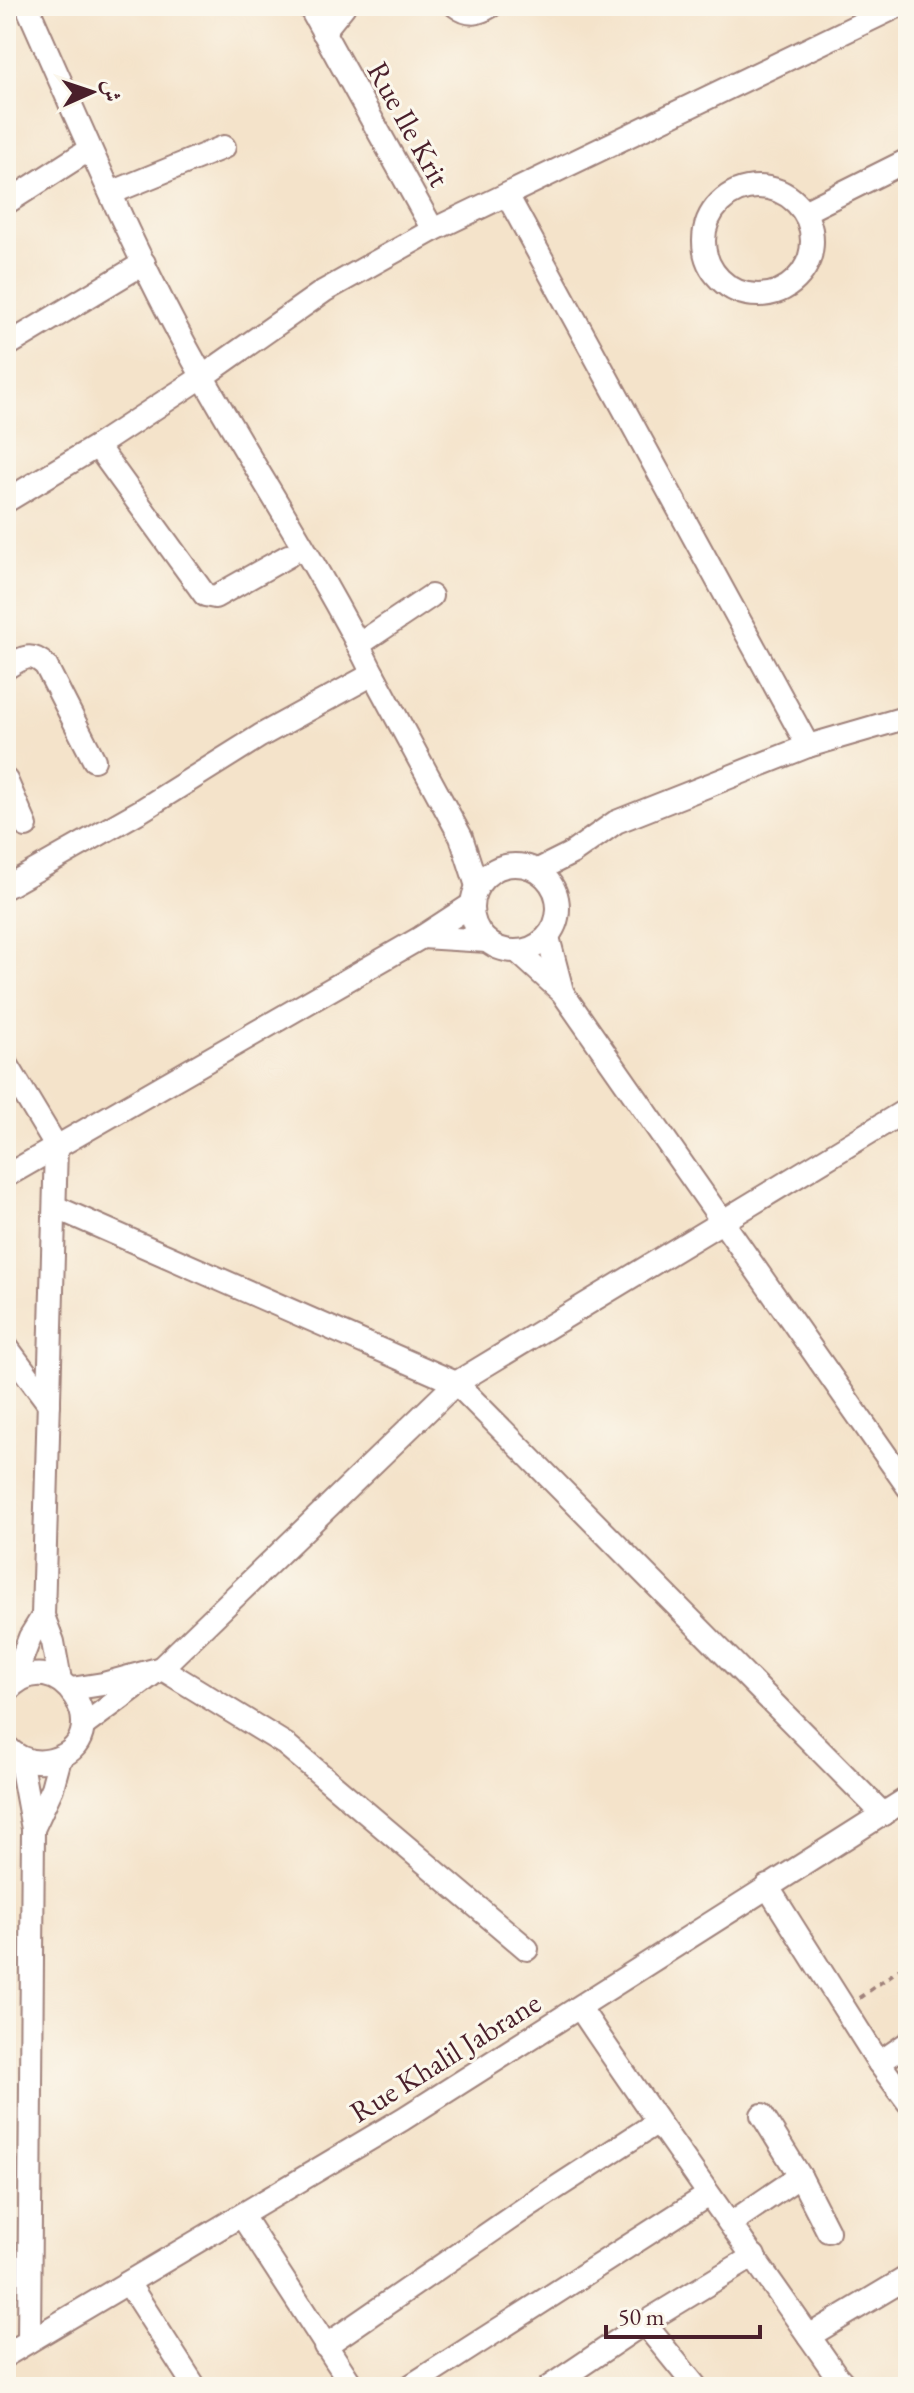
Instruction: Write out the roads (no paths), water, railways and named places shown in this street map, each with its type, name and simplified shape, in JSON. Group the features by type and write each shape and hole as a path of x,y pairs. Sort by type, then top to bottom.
{"street":[{"path":"27,6 90,149 202,377 358,645 461,837 474,895 475,925 487,941 501,950 518,952 548,937"},
{"name":"Rue Ile Krit","path":"309,6 433,230"},
{"path":"323,32 344,6"},
{"path":"456,6 465,13 474,14 491,6"},
{"path":"6,501 202,377 324,291 433,230 898,6"},
{"path":"111,193 224,147"},
{"path":"6,203 90,149"},
{"path":"804,212 908,160"},
{"path":"749,186 771,187 790,196 804,212 812,232 811,254 802,273 787,288 766,295 745,294 726,285 711,270 704,249 704,228 713,209 729,194 749,186"},
{"path":"507,195 808,746"},
{"path":"6,346 144,263"},
{"path":"97,446 205,595 215,597 288,556"},
{"path":"358,645 431,596"},
{"path":"6,668 28,657 38,658 46,666 94,760"},
{"path":"6,887 142,810 260,736 373,674"},
{"path":"538,870 572,853 616,822 808,746 908,717"},
{"path":"6,780 26,826"},
{"path":"461,837 498,867"},
{"path":"562,992 548,937 558,915 555,890 572,853"},
{"path":"6,1176 422,937 474,895 498,867 518,864 538,870 555,890"},
{"path":"422,937 487,941"},
{"path":"518,952 562,992 908,1487"},
{"path":"6,1063 56,1146 43,1616 65,1684 81,1708 83,1726 79,1739 60,1758 52,1788 33,1829"},
{"path":"83,1726 161,1668 456,1383 908,1109"},
{"path":"55,1207 456,1383 883,1814"},
{"path":"6,1346 49,1404"},
{"path":"9,1689 30,1637 43,1616"},
{"path":"9,1689 27,1677 44,1676 65,1684 103,1684 161,1668 285,1744 527,1949"},
{"path":"13,1752 40,1763 60,1758"},
{"path":"13,1752 33,1829 29,2341"},
{"name":"Rue Khalil Jabrane","path":"6,2355 242,2216 580,2008 908,1798"},
{"path":"767,1886 879,2063 908,2102"},
{"path":"580,2008 656,2123 731,2223 809,2336 835,2383"},
{"path":"879,2063 908,2043"},
{"path":"762,2115 800,2176 828,2231"},
{"path":"325,2346 531,2204 656,2123"},
{"path":"731,2223 800,2176"},
{"path":"409,2387 708,2195"},
{"path":"242,2216 353,2387"},
{"path":"549,2387 644,2323 754,2256"},
{"path":"809,2336 908,2277"},
{"path":"128,2283 195,2387"},
{"path":"644,2323 696,2387"}]}
